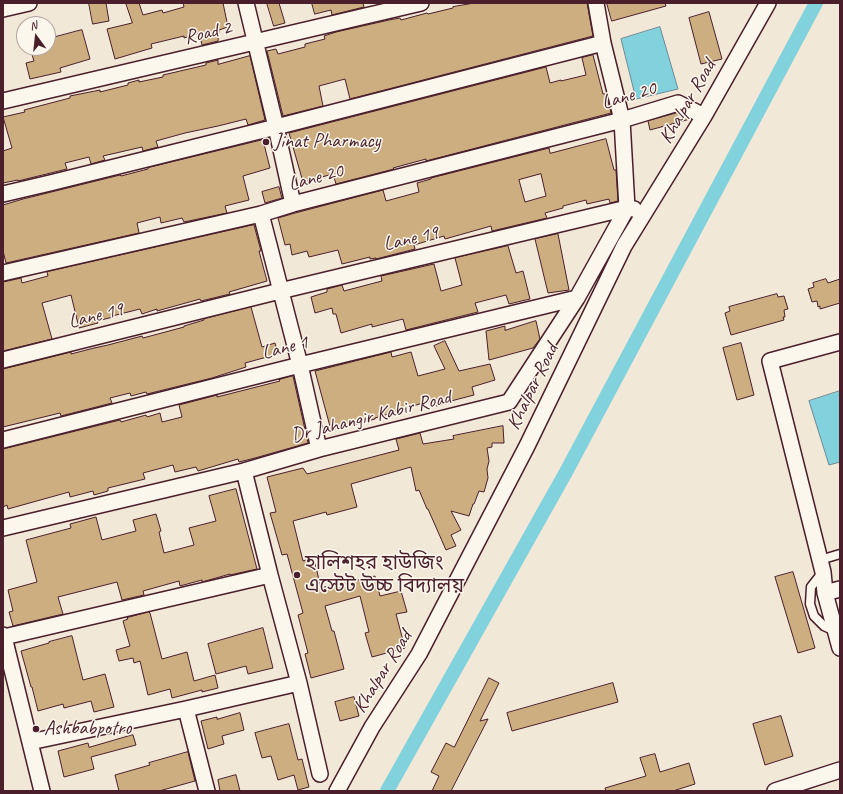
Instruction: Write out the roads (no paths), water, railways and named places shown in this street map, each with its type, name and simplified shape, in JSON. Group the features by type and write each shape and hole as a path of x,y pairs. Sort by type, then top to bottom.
{"street":[{"path":"3,9 29,3"},
{"path":"246,3 293,204"},
{"name":"Road 2","path":"3,102 421,3"},
{"path":"596,3 603,43 622,120 627,208 646,211"},
{"name":"Khalpar Road","path":"337,791 372,727 419,654 527,446 624,246 704,116 768,3"},
{"path":"3,194 276,127 603,43"},
{"name":"Lane 20","path":"3,273 261,214 293,204 622,120 678,103 704,116"},
{"name":"Lane 19","path":"3,360 280,291 627,208"},
{"name":"Dr Jahangir Kabir Road","path":"3,528 244,471 319,449 509,402 577,298 627,208"},
{"path":"261,214 300,365 319,449"},
{"name":"Lane 1","path":"3,440 300,365 577,298"},
{"path":"840,342 770,361 821,566 825,593 840,648"},
{"path":"244,471 299,683 320,774"},
{"path":"42,791 3,636 270,575"},
{"path":"825,593 840,589"},
{"path":"30,742 299,683"},
{"path":"186,709 207,791"},
{"path":"775,791 840,770"}],"lane":[{"path":"836,632 824,626 814,616 810,604 811,587 821,566 840,554"}],"water":[{"path":"660,27 678,89 636,99 621,39"},
{"path":"840,391 840,462 829,465 809,401"}],"waterway":[{"path":"387,791 566,472 816,3"}],"place":[{"name":"Jinat Pharmacy","path":"266,142"},
{"name":"হালিশহর হাউজিং এস্টেট উচ্চ বিদ্যালয়","path":"297,575"},
{"name":"Ashbabpotro","path":"36,729"}]}
